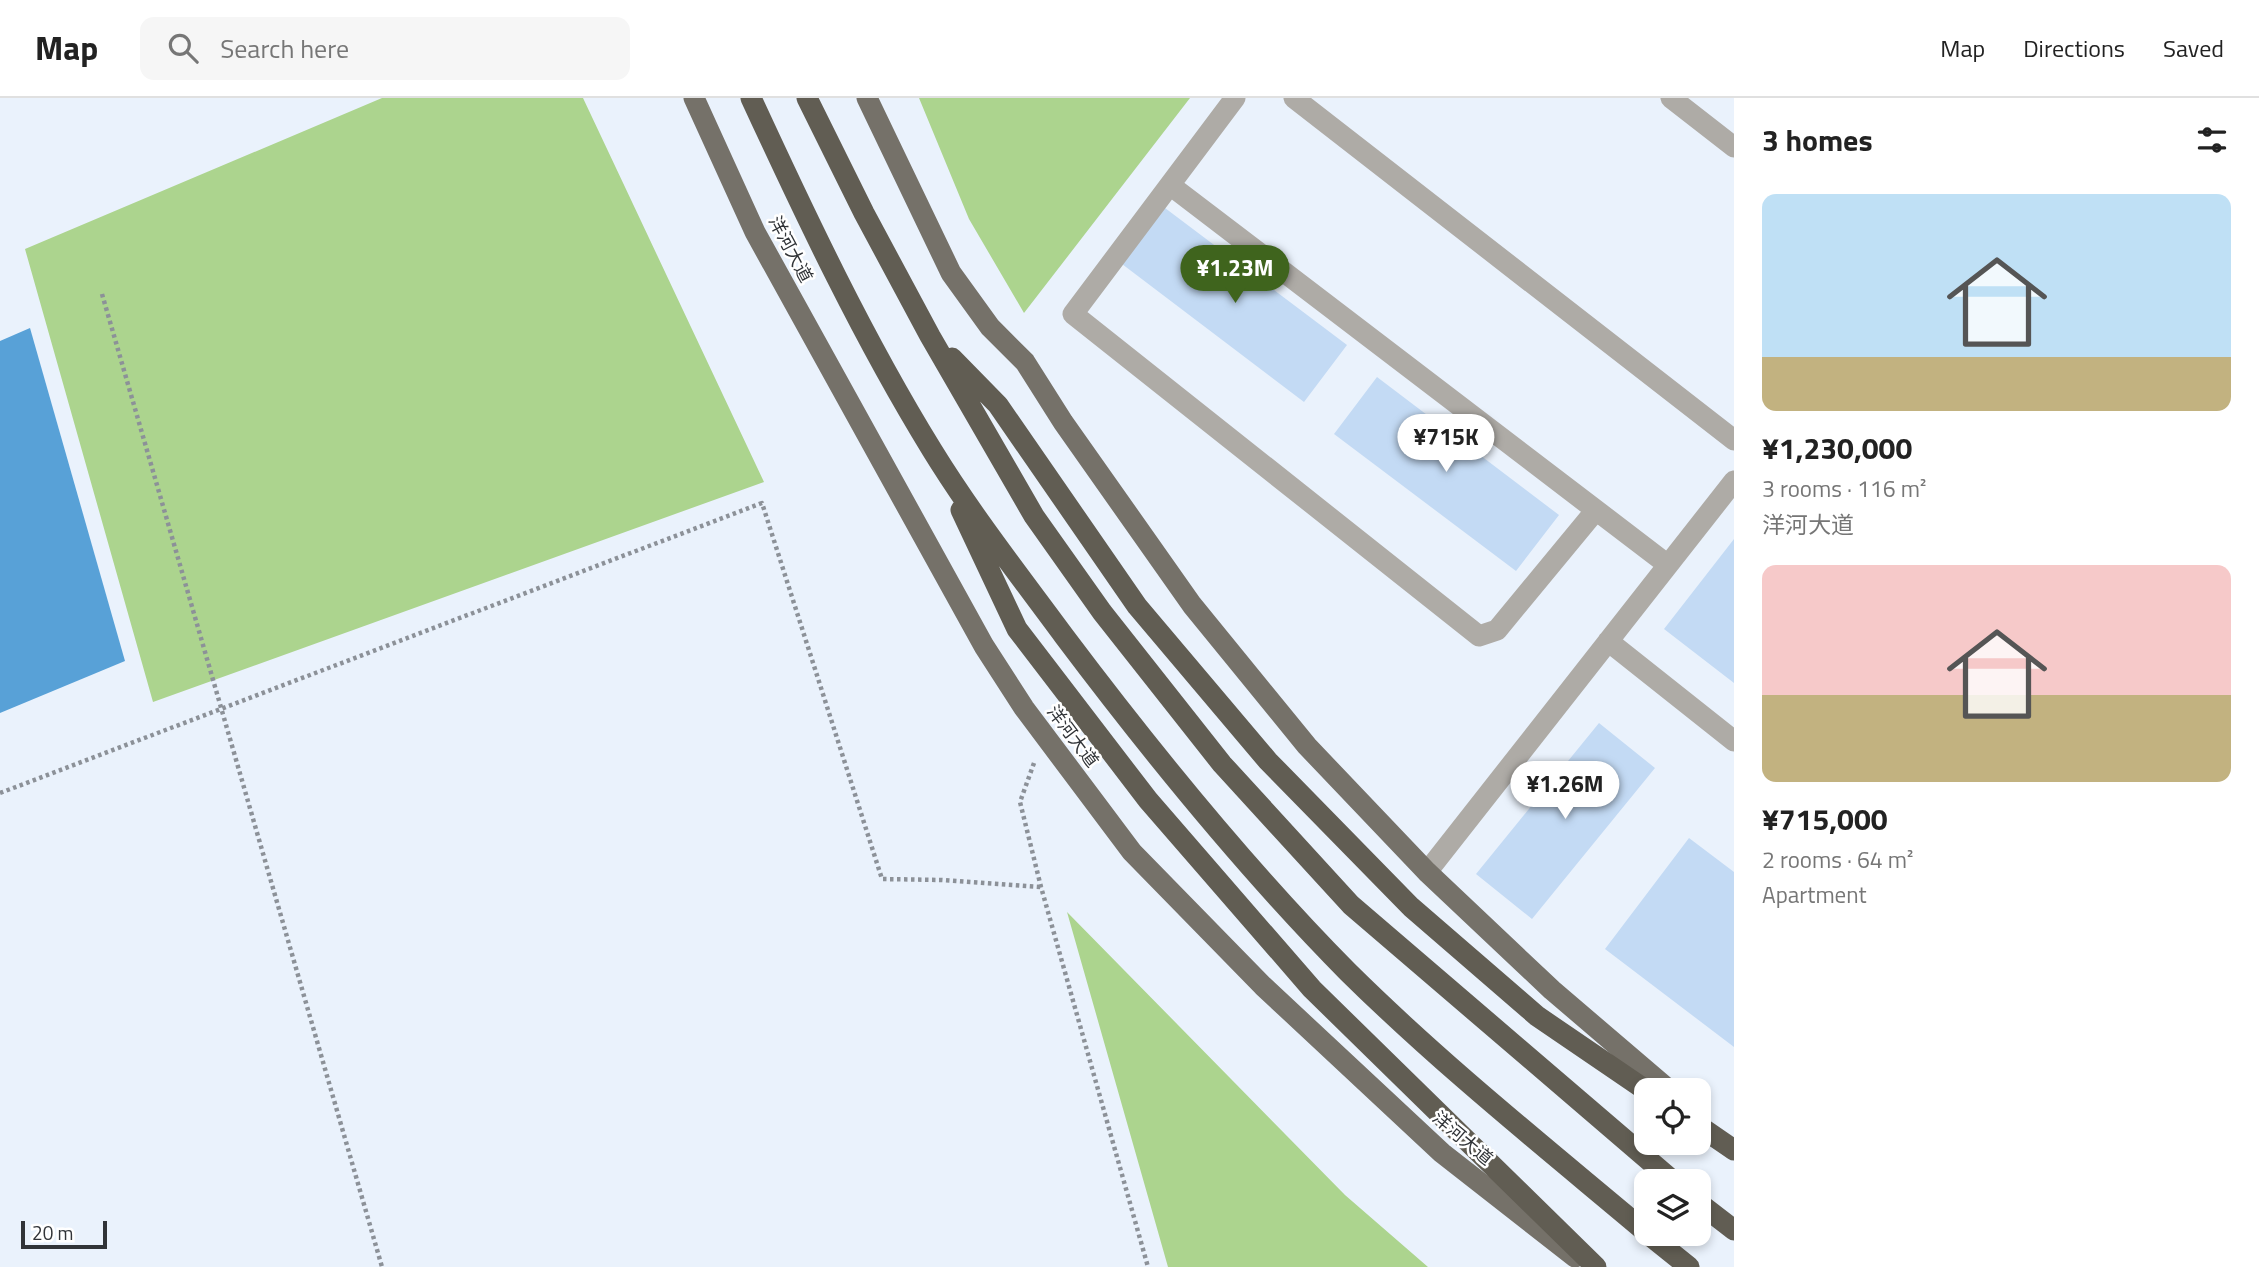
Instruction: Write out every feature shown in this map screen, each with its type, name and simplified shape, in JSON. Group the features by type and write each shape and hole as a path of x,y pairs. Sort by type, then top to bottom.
{"highway":[{"name":"洋河大道","path":"751,98 854,311 933,451 1011,566 1127,720 1264,882 1349,972 1455,1072 1634,1222"},
{"path":"807,98 864,213 930,336 1034,516 1102,612 1222,764 1351,905 1659,1169"},
{"path":"930,336 998,405 1137,606 1268,761 1411,908 1537,1016 1634,1082"},
{"path":"933,451 1017,629 1148,800 1312,989 1596,1267"},
{"path":"1711,1134 1734,1148"},
{"path":"1711,1212 1734,1230"},
{"name":"洋河大道","path":"1663,1246 1689,1267"}],"main road":[{"name":"洋河大道","path":"694,98 755,232 984,646 1024,708 1132,852 1263,986 1442,1153 1588,1267"},
{"path":"867,98 951,273 990,327 1025,362 1071,433 1192,605 1307,746 1427,872 1552,990 1655,1078"},
{"path":"1711,1127 1734,1148"}],"lane":[{"path":"1235,98 1073,314 1479,636 1497,630 1596,510"},
{"path":"1294,98 1734,440"},
{"path":"1671,98 1734,147"},
{"path":"1170,185 1668,565"},
{"path":"1427,872 1734,481"},
{"path":"1608,641 1734,741"}],"path":[{"path":"102,293 382,1267"},
{"path":"0,793 762,503 882,879 1041,887"},
{"path":"1044,735 1020,802 1041,887 1148,1267"}],"green space":[{"path":"382,98 583,98 764,482 153,702 25,249"},
{"path":"919,98 1190,98 1024,313 969,219"},
{"path":"1067,912 1345,1195 1428,1267 1168,1267"}],"water":[{"path":"30,328 125,661 0,713 0,341"}],"building":[{"path":"1165,208 1347,345 1304,402 1122,264"},
{"path":"1377,377 1559,515 1516,571 1334,434"},
{"path":"1734,539 1734,683 1664,629"},
{"path":"1599,723 1655,768 1532,919 1476,874"},
{"path":"1689,838 1734,872 1734,1047 1605,949"}]}
